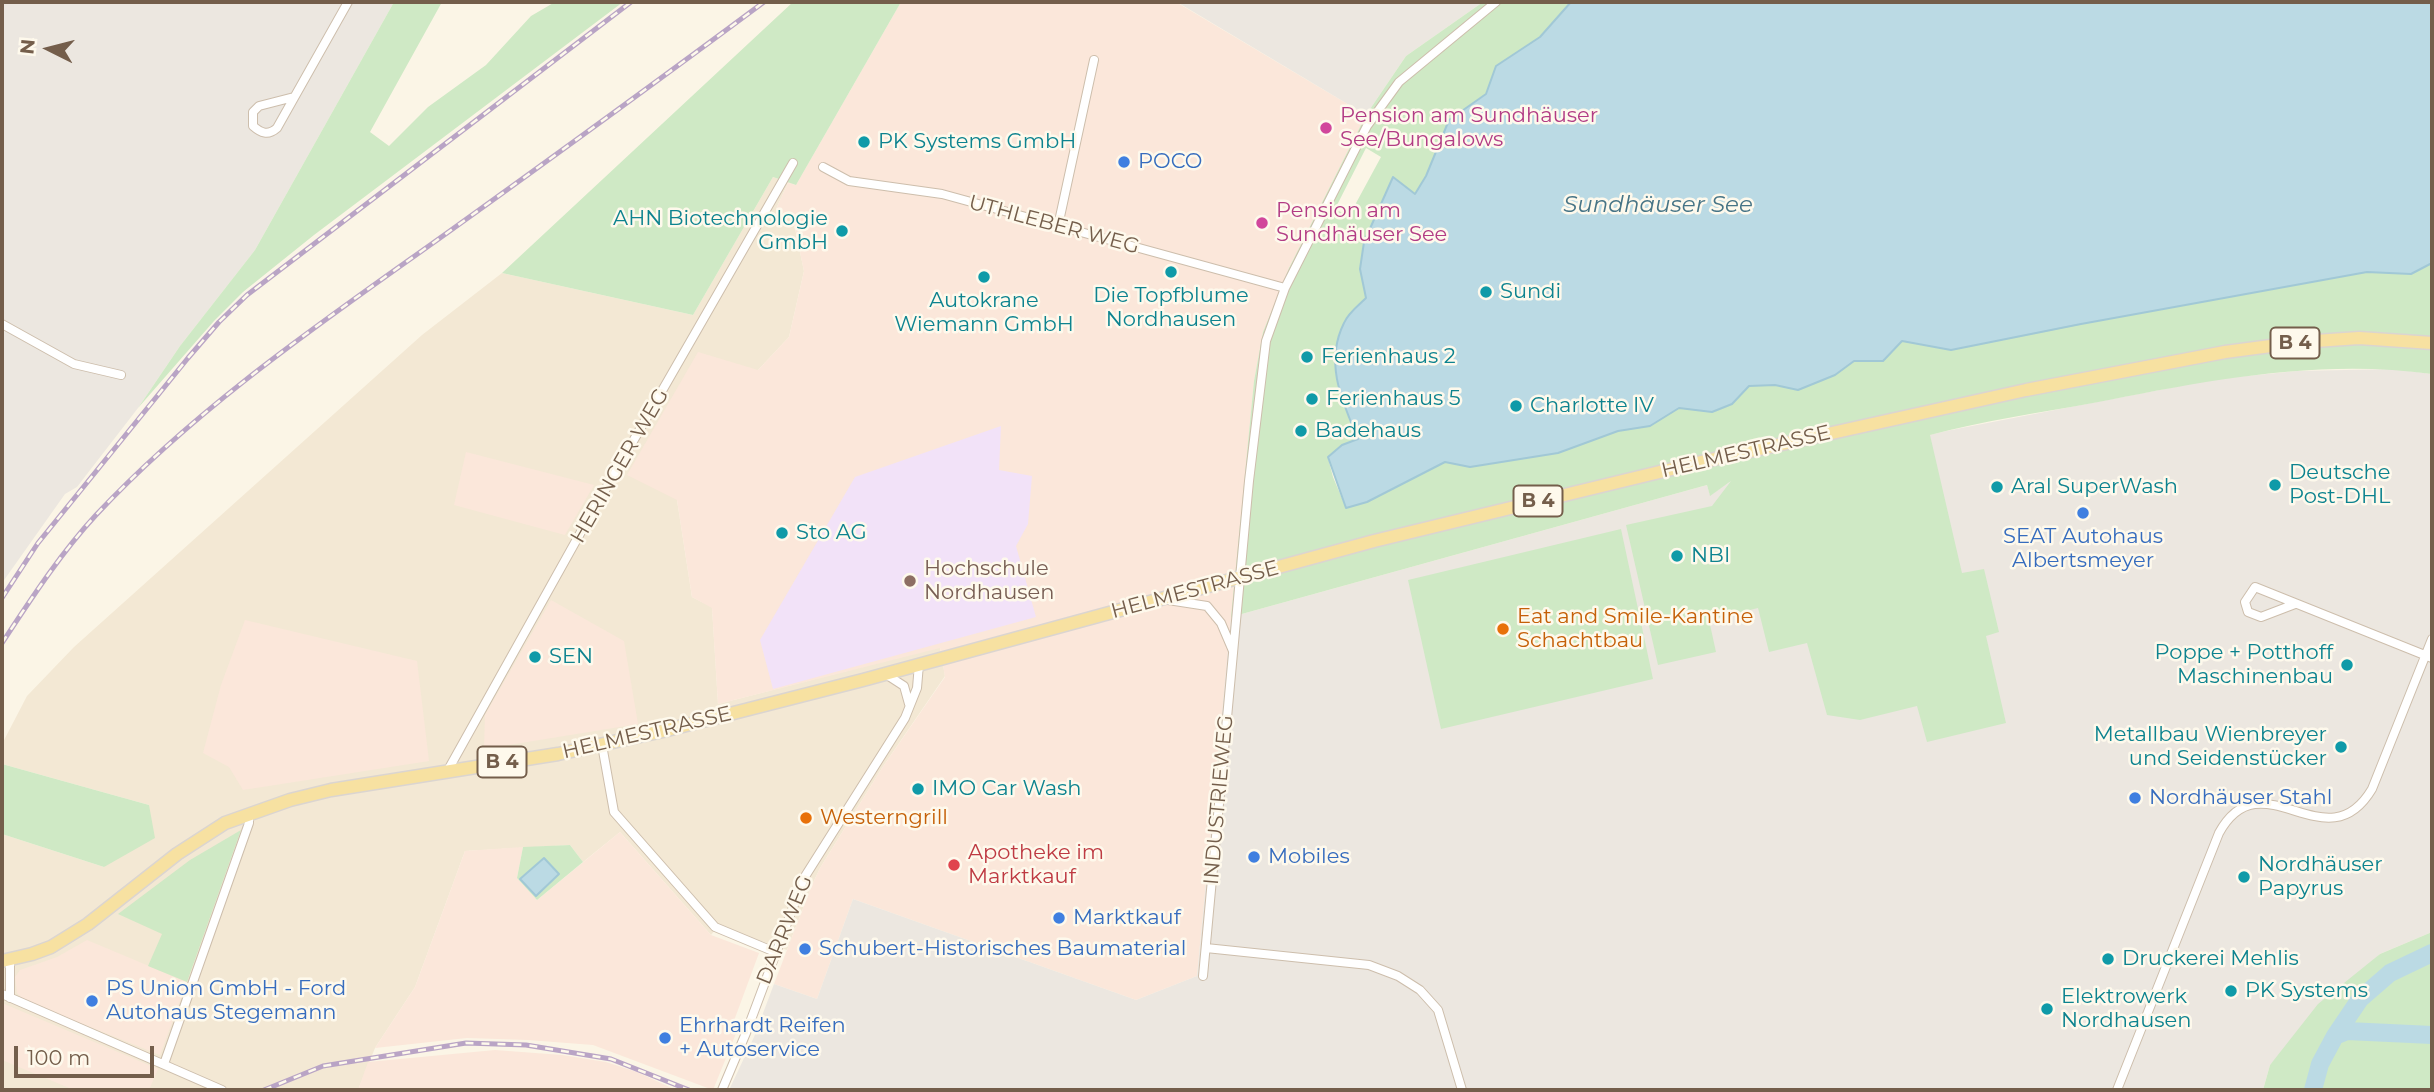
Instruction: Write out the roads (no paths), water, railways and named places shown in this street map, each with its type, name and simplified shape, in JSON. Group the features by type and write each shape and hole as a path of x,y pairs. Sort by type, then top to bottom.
{"main road":[{"name":"HELMESTRASSE","path":"6,961 51,947 88,924 188,846 225,823 290,800 331,790 602,745 884,674 1374,541 1701,462 2026,390 2178,360 2301,342 2359,338 2432,343"}],"street":[{"path":"294,97 259,106 253,112 253,126 263,133 273,132 294,97 348,2"},
{"path":"1240,577 1266,341 1285,288 1367,126 1399,82 1496,2"},
{"path":"1058,226 1094,60"},
{"name":"HERINGER WEG","path":"448,771 793,163"},
{"name":"UTHLEBER WEG","path":"823,167 849,181 942,194 1285,288"},
{"path":"2,324 74,364 121,375"},
{"name":"INDUSTRIEWEG","path":"1203,976 1240,577"},
{"path":"2295,604 2261,617 2248,612 2245,602 2255,587 2429,657"},
{"name":"INDUSTRIEWEG","path":"1161,600 1207,606 1221,623 1233,652"},
{"path":"2117,1090 2227,819 2236,811 2258,803 2281,806 2321,818 2344,817 2354,812 2372,789 2429,657 2432,639"},
{"name":"DARRWEG","path":"722,1090 803,878 899,728 917,688 919,664"},
{"path":"884,674 904,686 910,707"},
{"path":"602,745 614,812 715,927 775,952"},
{"path":"164,1064 249,823 249,813"},
{"path":"1206,948 1369,965 1398,976 1420,990 1438,1010 1462,1090"},
{"path":"6,961 6,996 222,1090"}],"water":[{"name":"Sundhäuser See","path":"1571,2 2432,2 2432,263 2411,274 2367,272 1951,350 1902,341 1883,361 1854,361 1835,375 1798,390 1775,385 1749,386 1732,404 1712,412 1679,408 1650,426 1618,431 1558,453 1470,467 1445,462 1367,502 1346,508 1328,457 1342,445 1358,439 1341,396 1335,367 1338,338 1346,319 1366,298 1360,269 1364,242 1393,177 1415,194 1426,176 1449,120 1486,94 1496,66 1540,37"},
{"path":"544,858 559,874 536,896 520,879"}],"waterway":[{"path":"2335,1036 2360,999 2390,973 2432,953"},
{"path":"2313,1090 2320,1064 2335,1036 2347,1031 2432,1035"}],"railway":[{"path":"2,598 38,543 188,358 247,295 631,2"},
{"path":"2,643 58,561 96,515 136,475 220,400 309,331 764,2"},
{"path":"264,1090 323,1066 466,1043 526,1045 611,1059 689,1090"}],"place":[{"name":"Pension am Sundhäuser See/Bungalows","path":"1326,128"},
{"name":"PK Systems GmbH","path":"864,142"},
{"name":"POCO","path":"1124,162"},
{"name":"Pension am Sundhäuser See","path":"1262,223"},
{"name":"AHN Biotechnologie GmbH","path":"842,231"},
{"name":"Die Topfblume Nordhausen","path":"1171,272"},
{"name":"Autokrane Wiemann GmbH","path":"984,277"},
{"name":"Sundi","path":"1486,292"},
{"name":"Ferienhaus 2","path":"1307,357"},
{"name":"Ferienhaus 5","path":"1312,399"},
{"name":"Charlotte IV","path":"1516,406"},
{"name":"Badehaus","path":"1301,431"},
{"name":"Deutsche Post-DHL","path":"2275,485"},
{"name":"Aral SuperWash","path":"1997,487"},
{"name":"SEAT Autohaus Albertsmeyer","path":"2083,513"},
{"name":"Sto AG","path":"782,533"},
{"name":"NBI","path":"1677,556"},
{"name":"Hochschule Nordhausen","path":"910,581"},
{"name":"Eat and Smile-Kantine Schachtbau","path":"1503,629"},
{"name":"SEN","path":"535,657"},
{"name":"Poppe + Potthoff Maschinenbau","path":"2347,665"},
{"name":"Metallbau Wienbreyer und Seidenstücker","path":"2341,747"},
{"name":"IMO Car Wash","path":"918,789"},
{"name":"Nordhäuser Stahl","path":"2135,798"},
{"name":"Westerngrill","path":"806,818"},
{"name":"Mobiles","path":"1254,857"},
{"name":"Apotheke im Marktkauf","path":"954,865"},
{"name":"Nordhäuser Papyrus","path":"2244,877"},
{"name":"Marktkauf","path":"1059,918"},
{"name":"Schubert-Historisches Baumaterial","path":"805,949"},
{"name":"Druckerei Mehlis","path":"2108,959"},
{"name":"PK Systems","path":"2231,991"},
{"name":"PS Union GmbH - Ford Autohaus Stegemann","path":"92,1001"},
{"name":"Elektrowerk Nordhausen","path":"2047,1009"},
{"name":"Ehrhardt Reifen + Autoservice","path":"665,1038"}]}
